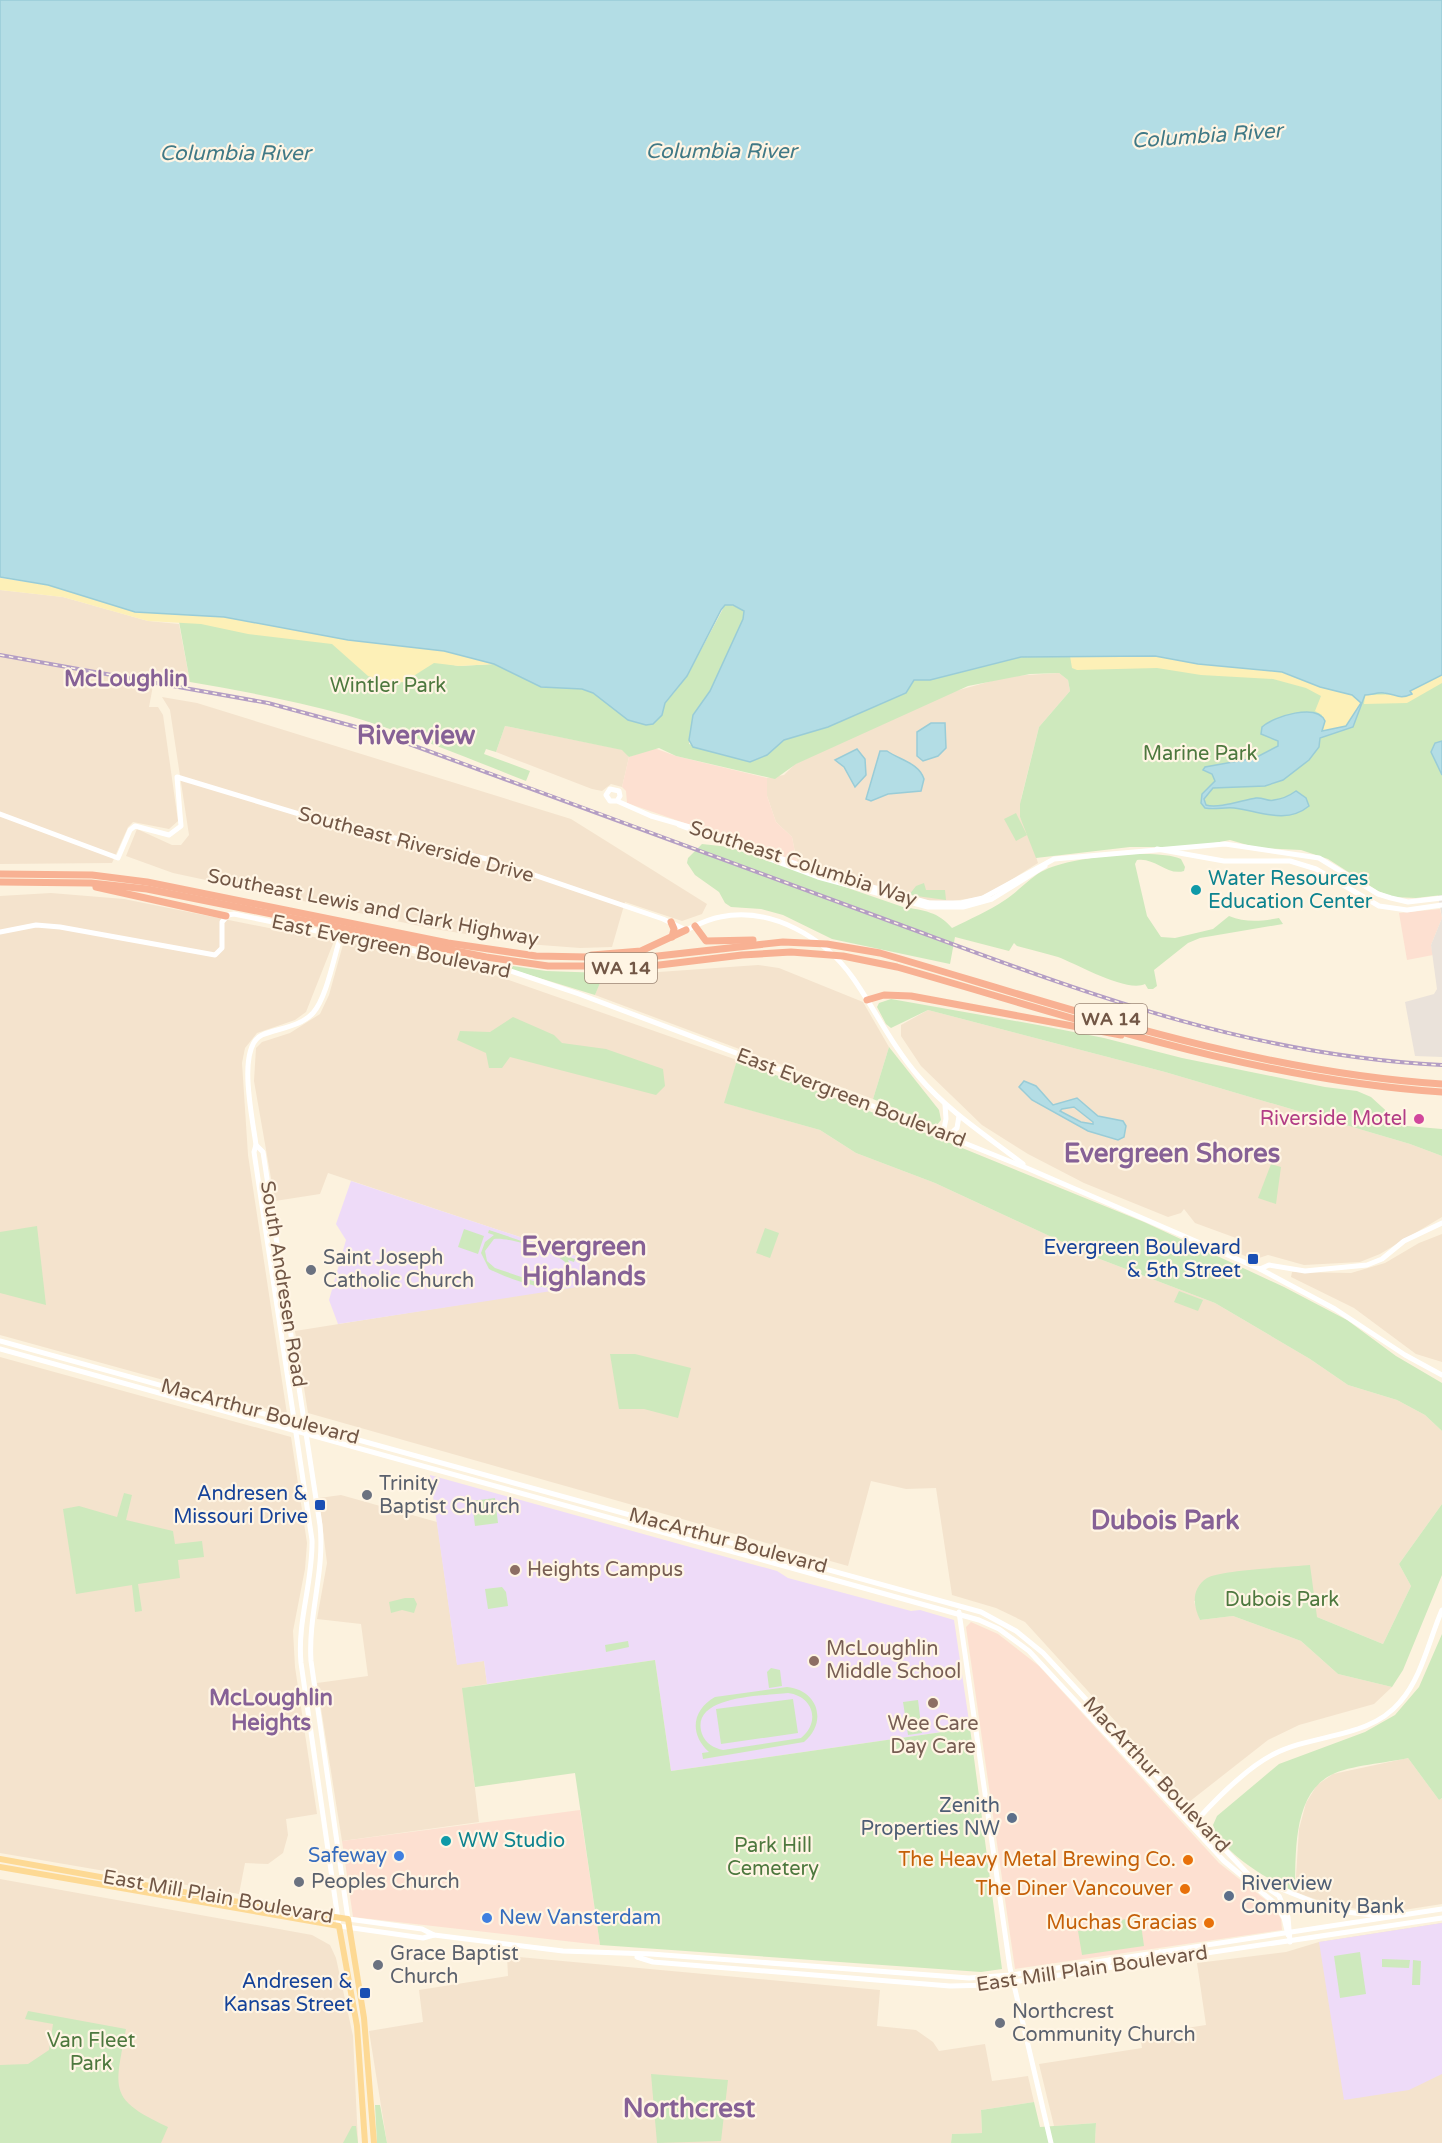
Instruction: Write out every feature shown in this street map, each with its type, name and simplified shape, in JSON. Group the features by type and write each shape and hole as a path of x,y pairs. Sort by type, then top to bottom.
{"highway":[{"name":"Southeast Lewis and Clark Highway","path":"0,874 92,875 147,882 448,943 561,958 640,958 783,942 827,944 880,953 1204,1045 1277,1063 1357,1076 1442,1084"},
{"name":"Southeast Lewis and Clark Highway","path":"0,882 70,882 115,885 184,895 486,957 548,966 651,966 782,952 843,956 897,967 1167,1044 1285,1073 1361,1085 1442,1092"},
{"path":"70,882 226,916"},
{"path":"671,922 674,929 672,937"},
{"path":"694,926 706,941 783,942"},
{"path":"561,958 641,951 686,930"},
{"path":"867,1000 885,995 911,996 1167,1044"}],"main road":[{"name":"East Mill Plain Boulevard","path":"0,1859 348,1919"},
{"name":"East Mill Plain Boulevard","path":"0,1867 339,1926"},
{"path":"348,1919 365,2025 374,2143"},
{"path":"339,1926 357,2026 365,2143"}],"street":[{"name":"Southeast Riverside Drive","path":"0,814 118,858 130,830 135,826 169,835 181,826 177,777 355,830 487,859 671,922 686,930"},
{"name":"Southeast Columbia Way","path":"617,801 679,825 822,873 868,884 917,901 937,904 983,898 1014,883 1041,864 1060,859 1225,843 1319,858 1391,898 1408,902 1442,898"},
{"path":"1209,845 1206,852 1209,860"},
{"path":"1240,846 1243,853 1240,861"},
{"name":"Southeast Columbia Way","path":"1156,849 1209,860 1271,859 1305,865 1379,906 1407,910 1442,905"},
{"name":"East Evergreen Boulevard","path":"226,916 234,914 341,935 486,965 537,979 946,1134 1260,1269 1335,1308 1405,1355 1442,1375"},
{"path":"686,930 718,917 744,915 775,920 800,932 828,950 848,971 894,1045 945,1105 1029,1169"},
{"path":"0,932 36,926 60,927 213,955 220,953 223,946 220,926 226,916"},
{"name":"South Andresen Road","path":"339,1926 301,1663 300,1624 312,1556 295,1423 254,1152 256,1144 249,1073 250,1046 259,1037 294,1025 313,1013 320,999 341,935"},
{"path":"945,1105 946,1134 957,1128 959,1116"},
{"name":"South Andresen Road","path":"256,1144 263,1152 322,1543 321,1576 311,1629 311,1661 348,1919"},
{"path":"1260,1269 1269,1265 1305,1271 1367,1265 1382,1259 1404,1241 1442,1223"},
{"name":"MacArthur Boulevard","path":"0,1341 958,1604 1003,1622 1032,1642 1197,1820 1246,1870 1279,1896 1285,1908 1290,1942"},
{"name":"MacArthur Boulevard","path":"0,1349 959,1613 999,1629 1029,1651 1224,1861 1276,1904 1289,1933"},
{"path":"958,1604 1011,1975 1051,2143"},
{"path":"1197,1820 1245,1776 1274,1754 1363,1728 1380,1720 1394,1708 1408,1692 1442,1610"},
{"path":"1246,1870 1279,1890 1316,1905 1366,1916 1400,1916"},
{"name":"East Mill Plain Boulevard","path":"348,1919 422,1929 434,1935 563,1951 633,1956 651,1954 948,1978 1011,1975 1442,1909"},
{"name":"East Mill Plain Boulevard","path":"633,1956 653,1962 950,1986 1013,1983 1442,1918"},
{"name":"East Mill Plain Boulevard","path":"339,1926 423,1938 434,1935"},
{"path":"1120,1967 1129,1962 1159,1956 1160,1952"},
{"path":"1064,1975 1072,1970 1107,1965 1110,1960"}],"shaded area":[{"path":"0,590 63,597 148,621 179,624 190,682 155,675 149,707 158,707 163,715 178,821 169,829 133,822 128,827 112,863 0,864"},
{"path":"1059,673 1068,680 1070,691 1039,727 1021,799 1020,817 1029,834 1038,863 995,890 979,897 946,902 918,899 797,862 792,837 776,822 767,796 767,778 784,775 795,764 948,693 1010,676"},
{"path":"162,697 197,703 571,819 707,904 702,914 682,921 625,902 612,947 580,948 527,944 429,928 173,873 126,856 137,829 172,845 181,845 189,835 170,710"},
{"path":"505,726 624,750 629,757 622,787 611,784 602,791 592,789 496,752"},
{"path":"654,748 676,756 767,778 767,796 776,822 792,837 797,862 627,803 626,791 622,787 629,757"},
{"path":"51,893 124,899 334,941 306,1012 295,1020 257,1033 245,1048 242,1063 248,1155 287,1414 0,1335 0,896"},
{"path":"1438,895 1442,895 1442,918"},
{"path":"1440,909 1442,918 1431,945 1433,955 1407,960 1399,913"},
{"path":"1442,918 1442,1057 1415,1056 1405,1002 1434,994 1437,989 1431,945"},
{"path":"344,941 486,972 737,1060 725,1103 820,1130 856,1153 935,1183 1097,1258 1215,1303 1310,1359 1348,1385 1397,1400 1425,1415 1442,1431 1442,1504 1399,1564 1411,1586 1383,1644 1317,1617 1194,1601 1200,1620 1233,1616 1301,1641 1338,1674 1392,1687 1374,1704 1299,1725 1268,1740 1189,1802 1025,1622 996,1608 952,1595 936,1488 906,1489 871,1481 848,1566 308,1413 295,1331 590,1284 586,1259 328,1173 320,1194 275,1201 254,1081 256,1048 262,1042 290,1033 320,1014 329,995"},
{"path":"758,965 779,968 863,1002 889,1047 873,1099 595,995 602,976"},
{"path":"928,1010 1165,1072 1410,1144 1442,1156 1442,1217 1380,1254 1360,1262 1304,1265 1268,1255 1253,1260 1241,1254 1241,1246 1236,1238 1195,1223 1184,1209 1181,1213 1168,1217 1084,1183 1028,1154 982,1125 921,1066 901,1036 901,1025"},
{"path":"351,1181 586,1259 590,1285 338,1324 329,1300 346,1240 336,1224"},
{"path":"1442,1234 1442,1362 1416,1354 1354,1308 1291,1277 1292,1272 1351,1273 1385,1263 1419,1243"},
{"path":"0,1357 291,1437 307,1543 305,1569 293,1631 295,1667 317,1814 286,1819 288,1835 283,1853 268,1864 245,1863 239,1894 0,1853"},
{"path":"430,1475 777,1571 788,1578 911,1611 920,1610 954,1620 970,1728 671,1771 655,1660 487,1684 484,1661 457,1665"},
{"path":"341,1495 437,1522 457,1664 484,1661 487,1684 463,1688 479,1822 342,1841 317,1683 368,1676 361,1624 317,1619 327,1563 319,1498"},
{"path":"971,1622 998,1634 1039,1666 1219,1863 1272,1905 1281,1919 1282,1930 1015,1969 966,1627"},
{"path":"1408,1758 1439,1800 1442,1798 1442,1904 1397,1911 1368,1911 1329,1904 1295,1892 1299,1829 1306,1803 1317,1785 1333,1774"},
{"path":"580,1810 600,1945 353,1917 342,1841"},
{"path":"0,1879 312,1935 330,1945 336,1958 353,2036 358,2143 0,2143"},
{"path":"1442,1923 1442,2143 1095,2143 1096,2123 1054,2126 1039,2064 1142,2048 1140,2035 1206,2025 1197,1963 1286,1952 1319,1942"},
{"path":"1442,1923 1442,2074 1409,2090 1344,2100 1319,1942"},
{"path":"507,1956 880,1990 877,2026 916,2030 933,2042 939,2051 985,2044 992,2081 1028,2076 1034,2102 981,2110 982,2133 952,2134 951,2143 387,2143 369,2031 423,2022 419,1990 508,1976"}],"green space":[{"path":"725,605 732,605 744,611 743,619 710,691 693,715 689,744 750,762 767,755 784,740 828,727 906,693 914,680 930,680 1021,657 1079,656 1429,682 1442,675 1442,895 1416,898 1393,897 1378,891 1328,859 1301,850 1258,848 1230,840 1193,847 1130,847 1036,858 1020,817 1020,804 1039,727 1070,691 1068,680 1059,673 1030,674 968,686 796,764 775,779 676,756 659,748 629,757 622,750 505,726 496,752 486,749 484,754 530,771 526,781 415,738 346,715 308,705 190,682 178,616 459,666 494,664 541,687 582,689 593,693 628,720 665,703 673,694 687,676"},
{"path":"1016,813 1027,835 1016,841 1004,819"},
{"path":"702,844 729,847 903,907 930,913 942,918 952,928 999,904 1035,876 1057,865 1092,858 1134,854 1169,856 1181,859 1185,867 1184,871 1172,871 1143,860 1137,860 1135,864 1147,916 1161,937 1175,938 1213,929 1229,916 1254,921 1279,918 1283,924 1200,938 1188,943 1154,970 1157,986 1153,989 1148,989 1145,984 1126,985 1058,957 1017,946 1014,943 1009,951 955,937 950,964 832,939 783,915 761,909 731,907 725,903 719,892 695,875 687,863 688,858"},
{"path":"924,883 926,890 945,890 946,900 909,895 916,886"},
{"path":"513,966 546,971 604,973 595,995 510,969"},
{"path":"891,999 1104,1038 1182,1058 1325,1087 1357,1091 1371,1097 1407,1126 1442,1129 1442,1156 1410,1144 1165,1072 928,1010 891,1028 886,1024 877,1007 879,1003"},
{"path":"513,1017 554,1035 562,1043 606,1049 663,1069 665,1086 656,1095 510,1057 502,1068 489,1068 486,1053 457,1040 460,1031 490,1032"},
{"path":"889,1047 939,1110 941,1120 936,1126 873,1099"},
{"path":"737,1060 918,1130 1144,1222 1284,1287 1347,1320 1396,1356 1442,1383 1442,1431 1425,1415 1397,1400 1348,1385 1310,1359 1215,1303 1097,1258 935,1183 856,1153 820,1130 724,1103"},
{"path":"1271,1164 1281,1167 1276,1204 1258,1198"},
{"path":"37,1226 46,1305 0,1293 0,1232"},
{"path":"765,1228 779,1233 770,1258 756,1253"},
{"path":"464,1229 484,1236 478,1254 458,1247"},
{"path":"489,1230 575,1259 574,1262 568,1260 571,1270 569,1279 563,1285 544,1287 531,1285 489,1269 481,1253 485,1242 494,1235 488,1233","holes":["494,1239 532,1246 561,1259 566,1263 566,1278 559,1285 548,1286 495,1268 487,1261 485,1251"]},
{"path":"1179,1291 1203,1300 1198,1311 1174,1302"},
{"path":"610,1354 635,1354 691,1368 678,1418 644,1409 619,1409"},
{"path":"124,1493 132,1495 126,1520 173,1531 175,1544 202,1541 204,1557 178,1560 180,1578 138,1584 142,1611 135,1612 132,1585 76,1594 63,1509 79,1506 117,1517"},
{"path":"495,1498 498,1523 475,1526 472,1501"},
{"name":"Dubois Park","path":"1442,1504 1442,1575 1403,1670 1392,1687 1338,1674 1301,1641 1233,1616 1200,1620 1195,1603 1196,1592 1207,1578 1240,1571 1310,1565 1317,1617 1383,1644 1411,1586 1399,1564"},
{"path":"502,1587 506,1592 508,1606 488,1609 485,1589"},
{"path":"414,1598 417,1604 414,1613 402,1610 391,1613 389,1602"},
{"path":"1442,1634 1442,1798 1439,1800 1408,1758 1339,1772 1318,1784 1303,1811 1297,1844 1295,1892 1260,1873 1235,1855 1225,1845 1213,1825 1217,1816 1279,1764 1365,1732 1395,1715 1419,1687"},
{"path":"628,1641 629,1647 606,1652 605,1645"},
{"name":"Park Hill Cemetery","path":"655,1660 671,1771 970,1728 1002,1969 981,1972 600,1945 575,1773 475,1787 462,1688"},
{"path":"771,1668 780,1670 782,1686 769,1688 767,1672"},
{"path":"787,1687 798,1689 812,1700 816,1708 816,1725 804,1742 703,1759 702,1753 709,1752 698,1738 696,1723 698,1715 707,1702 715,1697","holes":["788,1693 797,1695 808,1704 812,1718 811,1725 801,1738 723,1750 711,1745 702,1734 701,1721 707,1712 717,1705 747,1697"]},
{"path":"793,1699 798,1733 721,1744 716,1709"},
{"path":"918,1700 922,1733 908,1735 903,1702"},
{"path":"1140,1917 1144,1946 1082,1955 1078,1931 1107,1927 1107,1922"},
{"path":"1360,1952 1366,1994 1340,1998 1334,1956"},
{"path":"1382,1959 1410,1960 1409,1968 1382,1967"},
{"path":"1413,1960 1421,1961 1420,1985 1412,1985"},
{"name":"Van Fleet Park","path":"28,2011 126,2029 119,2066 120,2090 125,2100 134,2108 168,2127 161,2143 0,2143 0,2065 28,2064 49,2050 53,2024 25,2019"},
{"path":"651,2074 728,2080 721,2141 657,2143"},
{"path":"1034,2102 1040,2127 1096,2123 1095,2143 951,2143 952,2134 982,2133 981,2110"},
{"path":"375,2105 380,2105 387,2143 377,2143"},
{"path":"352,2126 356,2126 358,2143 343,2143"}],"sand":[{"path":"0,578 48,585 135,612 224,617 348,640 444,651 494,664 459,666 434,663 404,682 389,683 368,676 332,644 248,634 201,624 148,621 63,597 0,590"},
{"path":"1070,656 1167,656 1198,664 1282,672 1320,687 1352,695 1361,703 1346,726 1321,732 1322,715 1315,711 1321,696 1306,688 1273,679 1201,675 1157,668 1077,670 1072,668"},
{"path":"1442,675 1442,683 1407,703 1364,704 1365,695 1412,694 1410,691"}],"water":[{"name":"Columbia River","path":"0,0 1442,0 1442,675 1410,691 1412,694 1408,696 1382,693 1365,695 1353,727 1320,738 1319,747 1309,760 1283,780 1265,786 1213,788 1204,799 1206,805 1217,806 1256,798 1277,800 1296,791 1306,798 1309,806 1300,812 1282,816 1234,808 1205,808 1201,803 1202,794 1215,781 1212,774 1203,770 1205,767 1255,758 1278,746 1278,741 1261,734 1262,727 1268,723 1295,713 1305,712 1320,716 1325,721 1322,731 1346,726 1361,703 1352,695 1320,687 1282,672 1198,664 1155,656 1021,657 930,680 914,680 906,693 828,727 784,740 767,755 750,762 693,747 689,740 693,715 710,691 743,619 744,611 733,605 725,605 721,610 687,676 665,703 662,715 653,724 646,725 628,720 593,693 582,689 541,687 494,664 444,651 348,640 224,617 135,612 48,585 0,577"},
{"path":"931,723 945,723 946,748 938,756 923,761 917,756 917,732"},
{"path":"1442,741 1442,775 1431,752 1435,743"},
{"path":"857,749 865,759 866,775 855,787 844,767 835,760"},
{"path":"880,751 887,751 918,769 924,779 921,791 888,794 871,801 866,799"},
{"path":"1024,1081 1036,1086 1053,1105 1077,1098 1098,1116 1123,1121 1126,1126 1124,1137 1118,1140 1088,1131 1032,1100 1019,1087","holes":["1074,1107 1093,1124 1081,1122 1060,1111"]}],"railway":[{"path":"0,655 268,703 382,734 1024,970 1158,1014 1227,1033 1296,1048 1368,1059 1442,1065"}],"place":[{"name":"Water Resources Education Center","path":"1196,890"},
{"name":"Riverside Motel","path":"1419,1119"},
{"name":"Evergreen Boulevard & 5th Street","path":"1253,1259"},
{"name":"Saint Joseph Catholic Church","path":"311,1270"},
{"name":"Trinity Baptist Church","path":"367,1495"},
{"name":"Andresen & Missouri Drive","path":"320,1505"},
{"name":"Heights Campus","path":"515,1570"},
{"name":"McLoughlin Middle School","path":"814,1661"},
{"name":"Wee Care Day Care","path":"933,1703"},
{"name":"Zenith Properties NW","path":"1012,1818"},
{"name":"WW Studio","path":"446,1841"},
{"name":"Safeway","path":"399,1856"},
{"name":"The Heavy Metal Brewing Co.","path":"1188,1860"},
{"name":"Peoples Church","path":"299,1882"},
{"name":"The Diner Vancouver","path":"1185,1889"},
{"name":"Riverview Community Bank","path":"1229,1896"},
{"name":"New Vansterdam","path":"487,1918"},
{"name":"Muchas Gracias","path":"1209,1923"},
{"name":"Grace Baptist Church","path":"378,1965"},
{"name":"Andresen & Kansas Street","path":"365,1993"},
{"name":"Northcrest Community Church","path":"1000,2023"}],"district":[{"name":"McLoughlin","path":"126,679"},
{"name":"Riverview","path":"416,735"},
{"name":"Evergreen Shores","path":"1172,1153"},
{"name":"Evergreen Highlands","path":"584,1261"},
{"name":"Dubois Park","path":"1165,1520"},
{"name":"McLoughlin Heights","path":"271,1710"},
{"name":"Northcrest","path":"689,2108"}],"park label":[{"name":"Wintler Park","path":"388,686"},
{"name":"Marine Park","path":"1200,754"}]}
